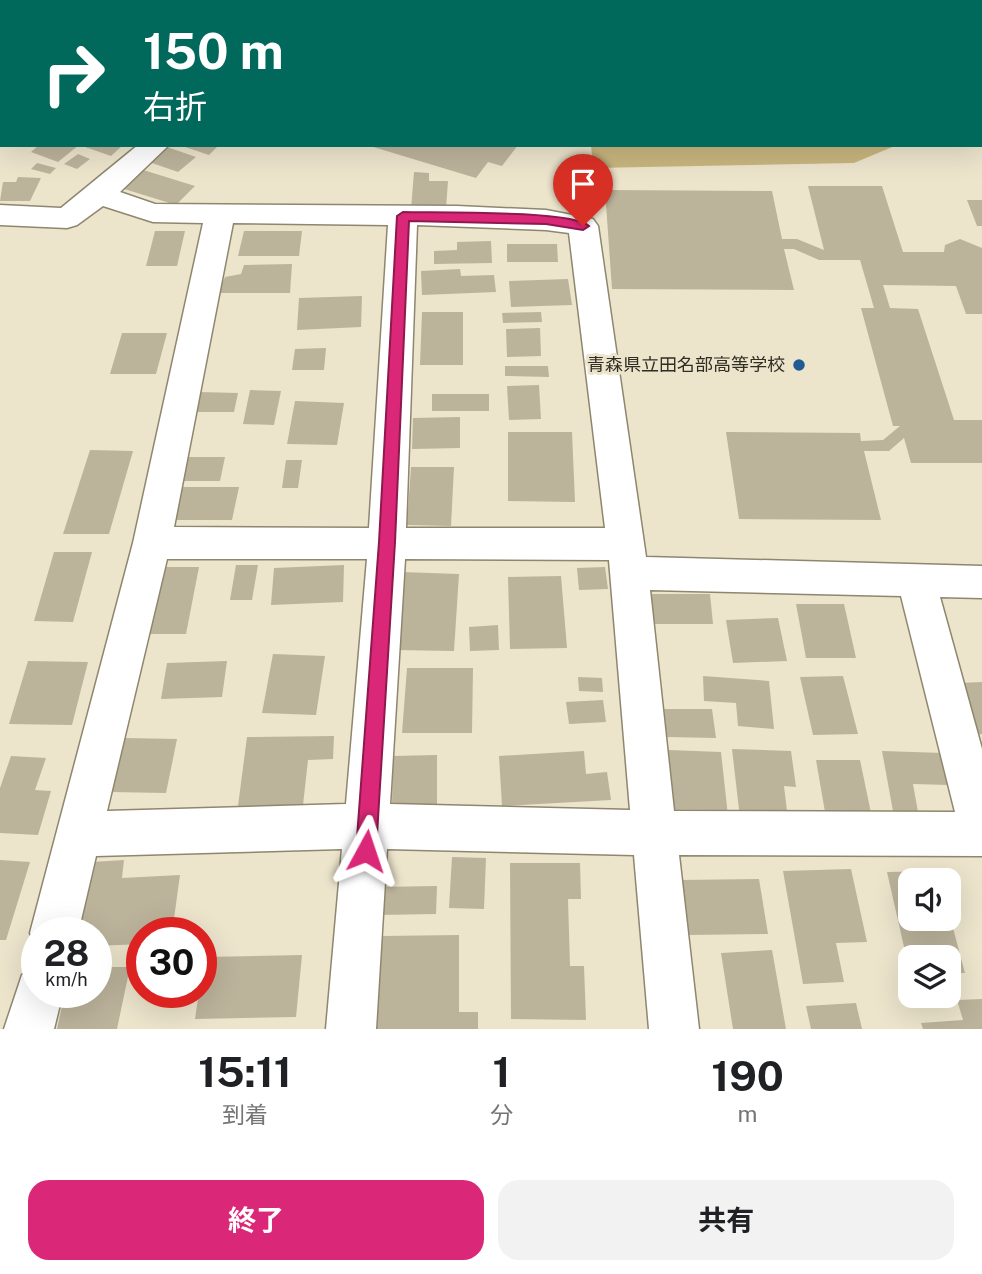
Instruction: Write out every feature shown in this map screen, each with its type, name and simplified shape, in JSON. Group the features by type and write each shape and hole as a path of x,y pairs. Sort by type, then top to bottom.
{"street":[{"path":"0,215 67,218 99,195 153,147"},
{"path":"99,195 153,213 546,220 583,226 627,559 674,1029"},
{"path":"58,917 152,543 220,213"},
{"path":"351,1029 369,826 387,542 403,216"},
{"path":"152,543 387,542 916,580 982,582"},
{"path":"80,834 369,826 654,833 982,832 916,580"},
{"path":"29,1029 35,1008"}],"shaded area":[{"path":"591,147 892,147 854,163 593,168"}],"building":[{"path":"37,147 77,147 58,162 31,152"},
{"path":"85,147 121,147 111,156"},
{"path":"167,147 196,157 178,172 149,162"},
{"path":"185,147 217,147 209,155"},
{"path":"373,147 516,147 502,166 488,162 476,178"},
{"path":"78,154 90,159 77,169 64,164"},
{"path":"37,163 56,168 50,174 31,169"},
{"path":"140,169 195,186 176,205 121,188"},
{"path":"414,172 429,173 429,181 448,181 446,209 411,209"},
{"path":"18,177 41,178 30,201 0,201 3,182 16,182"},
{"path":"808,186 882,186 903,252 944,252 945,245 960,239 982,248 982,314 966,314 956,286 883,285 890,308 918,309 954,420 982,420 982,463 911,463 904,438 889,451 864,451 881,520 739,519 726,432 860,433 861,441 883,440 900,426 893,426 861,308 874,308 860,260 819,260 794,249 784,249 794,290 612,289 605,190 772,191 782,239 797,239 824,250"},
{"path":"967,200 982,200 982,226 977,226"},
{"path":"155,231 185,231 177,266 146,266"},
{"path":"244,231 302,231 299,256 238,256"},
{"path":"491,241 492,263 434,264 434,251 457,250 457,242"},
{"path":"507,244 557,244 558,262 507,262"},
{"path":"292,264 290,293 218,293 225,277 241,274 244,265"},
{"path":"460,269 461,276 494,275 496,292 422,295 421,271"},
{"path":"568,279 572,305 511,307 509,281"},
{"path":"362,296 361,327 297,330 299,298"},
{"path":"422,312 463,312 463,365 420,365"},
{"path":"541,312 542,322 503,323 502,313"},
{"path":"540,328 541,356 507,357 506,329"},
{"path":"122,333 167,333 156,374 110,374"},
{"path":"326,348 324,370 292,370 295,349"},
{"path":"505,366 548,366 549,377 505,376"},
{"path":"539,385 541,419 509,420 507,386"},
{"path":"250,390 281,391 274,425 243,424"},
{"path":"198,392 238,393 234,412 193,412"},
{"path":"432,394 489,394 489,411 432,411"},
{"path":"295,401 344,403 337,445 287,444"},
{"path":"460,417 460,448 412,449 413,418"},
{"path":"508,432 572,432 575,502 508,501"},
{"path":"90,450 133,451 109,534 63,534"},
{"path":"186,457 225,457 220,481 181,481"},
{"path":"286,460 302,460 298,488 282,488"},
{"path":"411,467 454,467 451,526 407,525"},
{"path":"175,487 239,487 232,520 167,520"},
{"path":"54,552 92,552 73,622 34,621"},
{"path":"236,565 258,565 252,600 230,600"},
{"path":"344,565 343,602 271,605 274,568"},
{"path":"157,567 199,567 186,634 143,634"},
{"path":"605,567 608,589 579,590 577,568"},
{"path":"401,572 459,574 454,651 394,650"},
{"path":"561,576 567,648 510,649 508,577"},
{"path":"646,594 710,594 713,624 649,624"},
{"path":"796,604 844,604 856,658 806,658"},
{"path":"778,618 787,661 733,663 726,620"},
{"path":"498,625 499,650 470,651 469,627"},
{"path":"273,654 325,656 316,715 262,713"},
{"path":"28,661 88,662 72,725 9,724"},
{"path":"227,661 222,697 161,699 167,663"},
{"path":"407,668 473,668 472,733 402,733"},
{"path":"703,676 769,681 774,729 738,726 736,703 704,701"},
{"path":"843,676 858,734 813,735 800,677"},
{"path":"578,677 602,678 603,692 579,691"},
{"path":"982,682 982,734 976,735 959,683"},
{"path":"603,700 606,722 569,724 566,702"},
{"path":"664,709 712,709 716,738 667,737"},
{"path":"334,736 333,759 308,760 303,805 238,806 247,737"},
{"path":"124,738 177,739 166,793 111,792"},
{"path":"732,749 791,751 796,787 784,786 788,819 740,818"},
{"path":"668,750 721,752 728,816 672,815"},
{"path":"584,751 586,774 607,772 611,800 502,806 499,756"},
{"path":"882,751 943,753 949,785 913,784 918,812 893,811"},
{"path":"437,755 437,804 392,806 393,756"},
{"path":"11,756 46,758 35,790 51,791 38,835 0,833 0,788"},
{"path":"816,760 860,760 871,813 825,812"},
{"path":"452,857 486,858 484,909 449,908"},
{"path":"0,860 30,862 6,940 0,940"},
{"path":"124,860 122,878 180,875 174,917 126,917 126,945 112,945 112,917 82,917 92,862"},
{"path":"510,863 580,863 581,899 568,899 570,966 584,966 586,1020 511,1019"},
{"path":"851,869 867,942 836,943 844,982 803,984 783,871"},
{"path":"887,872 898,872 898,920"},
{"path":"759,879 768,934 688,935 681,880"},
{"path":"437,886 436,914 378,915 379,887"},
{"path":"900,931 954,931 958,945 904,945"},
{"path":"459,935 459,1012 478,1012 478,1029 377,1029 382,936"},
{"path":"772,950 786,1029 733,1029 721,953"},
{"path":"302,955 296,1017 195,1019 197,1008 217,1008 217,957"},
{"path":"112,967 126,967 126,986 117,1029 57,1029 62,1008 112,1008"},
{"path":"982,999 982,1029 923,1029 921,1023 963,1020 959,1008 961,1000"},
{"path":"856,1003 862,1029 811,1029 806,1006"}],"place":[{"name":"青森県立田名部高等学校","path":"799,365"}],"route":[{"path":"366,851 387,542 403,216 546,220 583,226"}]}
